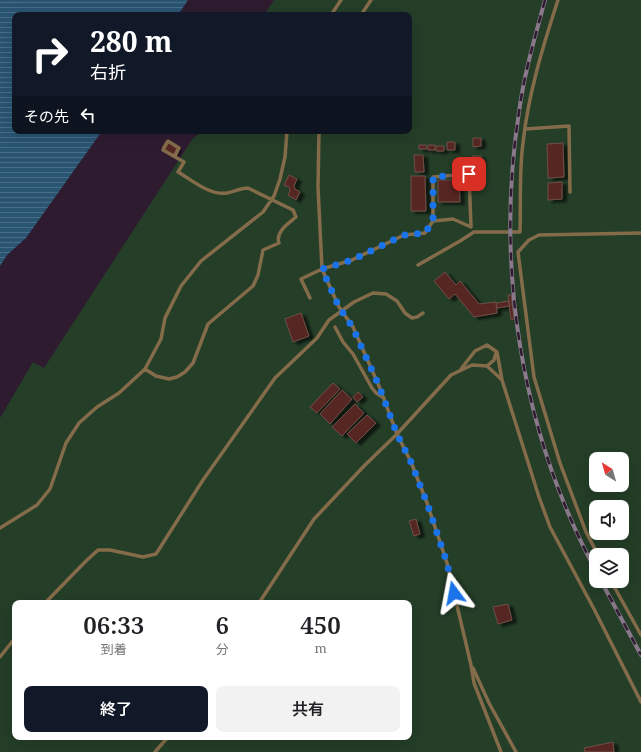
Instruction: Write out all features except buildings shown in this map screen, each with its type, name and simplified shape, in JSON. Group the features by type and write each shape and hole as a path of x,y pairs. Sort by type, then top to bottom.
{"lane":[{"path":"333,12 341,0"},
{"path":"362,12 371,0"},
{"path":"418,264 460,242 474,232 520,232 521,170 525,129 545,40 558,0"},
{"path":"525,129 569,126 570,192"},
{"path":"0,528 37,505 50,489 66,443 79,423 97,407 120,393 145,369 161,339 165,318 181,286 201,261 263,212 271,200 280,179 285,157 287,134"},
{"path":"319,134 318,187 322,269 339,307 353,328 384,398 397,434 411,462 427,503 447,563 471,664 474,683 501,752"},
{"path":"145,369 156,376 170,379 185,372 193,363 208,324 253,286 258,275 263,250 279,243 278,240 280,232 296,217 293,210 248,188 240,188 227,193 211,192 178,172 184,162 163,150 168,142 179,148 175,156"},
{"path":"310,298 301,279 322,269 352,260 404,235 425,233 433,221 433,177 469,174 471,227 474,232"},
{"path":"433,221 453,219 471,227"},
{"path":"594,548 586,532 566,477 534,377 518,252 529,240 539,235 641,233"},
{"path":"47,600 98,550 110,550 143,557 156,554 203,480 275,378 317,338 329,320 354,302 373,293 386,294 397,301 405,313 412,318 423,313"},
{"path":"335,327 343,342 353,354 372,388 376,393 384,398"},
{"path":"461,369 475,351 487,345 497,352 502,380 550,527 594,609 641,702"},
{"path":"487,366 494,360 497,352"},
{"path":"261,600 314,519 354,476 397,434 451,375 472,365 487,366 502,380"},
{"path":"615,588 641,635"},
{"path":"0,657 12,642"},
{"path":"471,664 489,703 516,752"},
{"path":"155,752 165,740"}],"green space":[{"path":"274,0 641,0 641,752 0,752 0,418 33,362 44,368 193,138 199,134 412,134 412,12 266,12"}],"water":[{"path":"0,0 188,0 180,12 12,12 12,134 100,134 26,238 7,255 0,266"}],"railway":[{"path":"545,0 524,84 512,171 510,230 513,289 520,348 532,406 549,462 570,518 589,557"},
{"path":"605,588 641,655"}],"route":[{"path":"454,593 447,563 427,503 411,462 397,434 379,386 353,328 339,307 322,269 352,260 404,235 425,233 433,221 433,177 469,174"}]}
